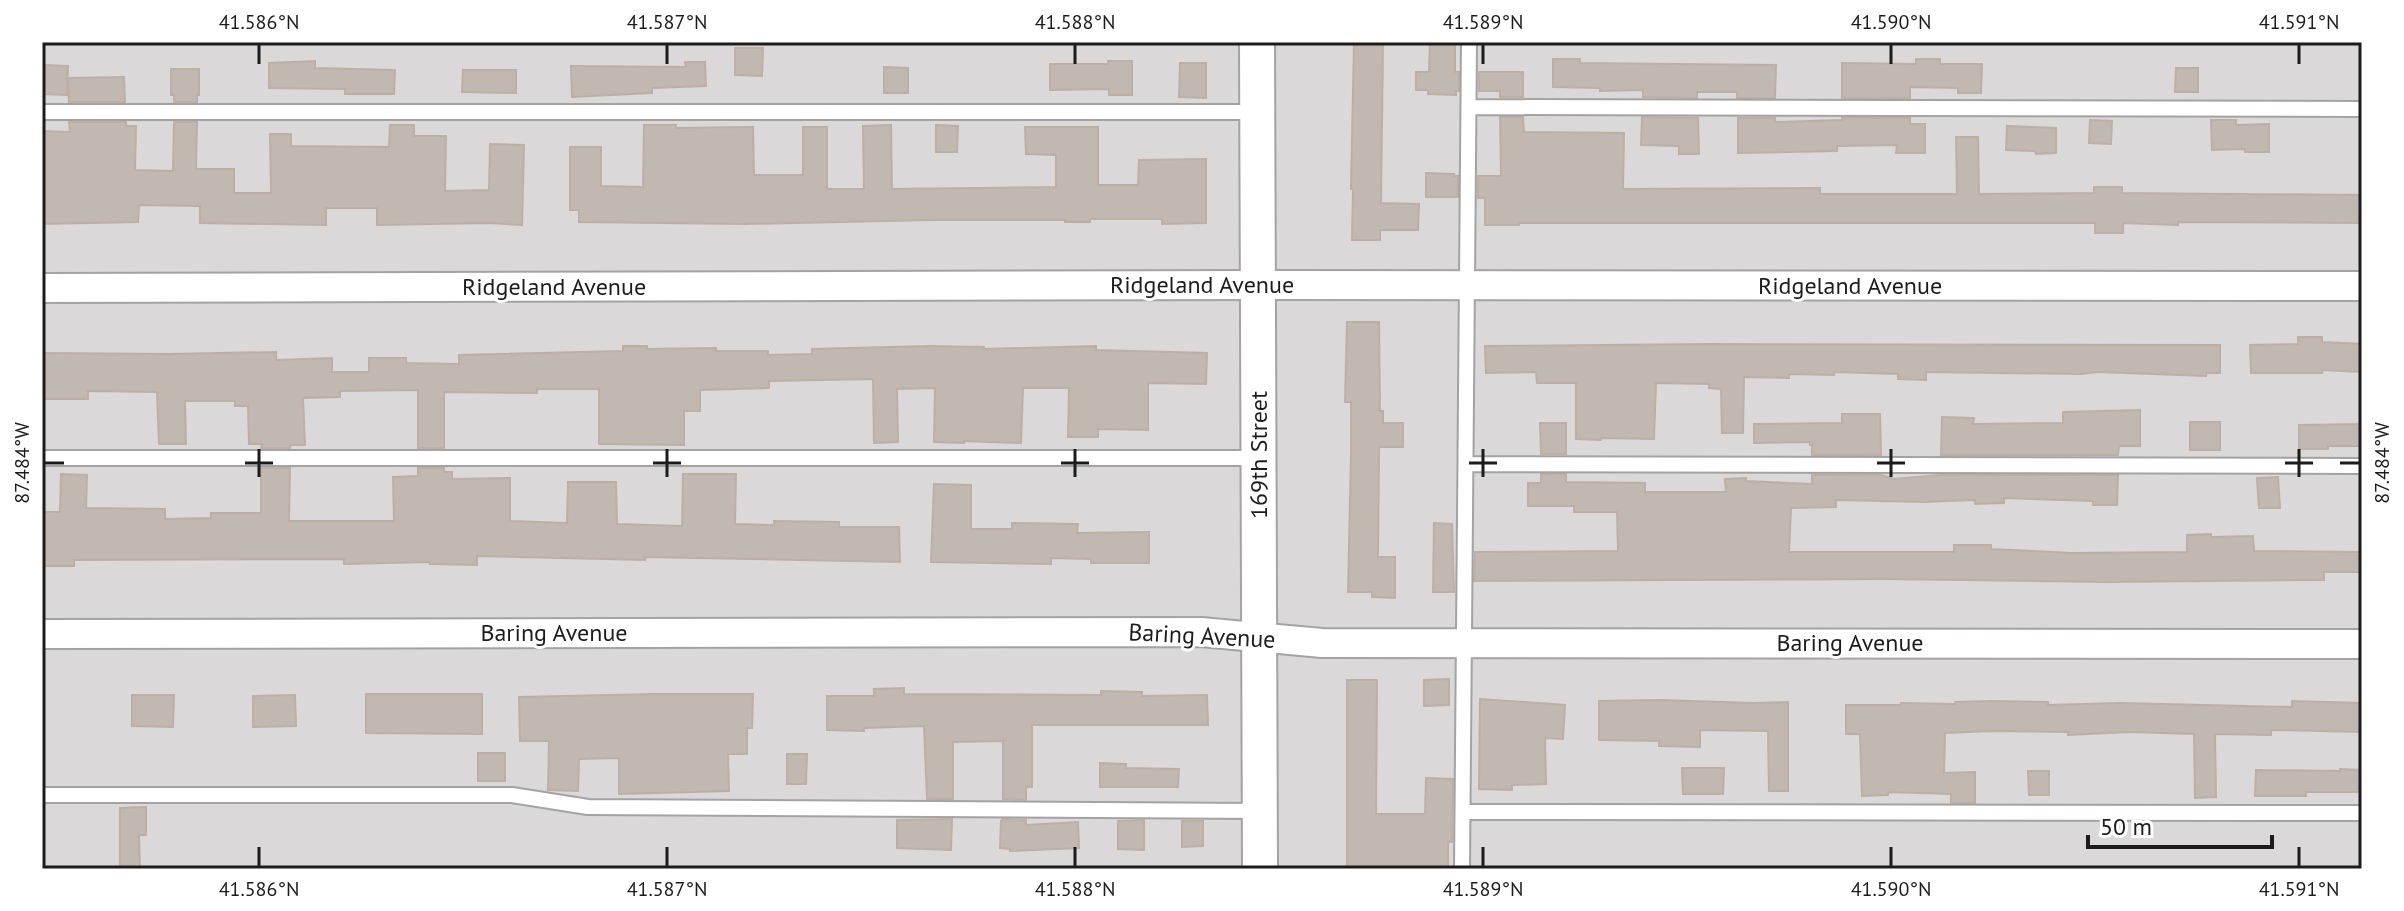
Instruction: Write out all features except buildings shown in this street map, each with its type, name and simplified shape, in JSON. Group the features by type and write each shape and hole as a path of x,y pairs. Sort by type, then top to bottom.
{"street":[{"name":"169th Street","path":"1257,42 1260,869"},
{"name":"Ridgeland Avenue","path":"42,288 2362,286"},
{"name":"Baring Avenue","path":"42,634 1201,632 1322,643 2362,644"}],"lane":[{"path":"1462,869 1469,42"},
{"path":"1469,107 2362,109"},
{"path":"42,112 1257,112"},
{"path":"42,458 1259,458"},
{"path":"1466,464 2362,466"},
{"path":"42,795 512,795 588,807 1260,811"},
{"path":"1463,812 2362,813"}],"shaded area":[{"path":"42,42 2362,42 2362,869 42,869"}]}
